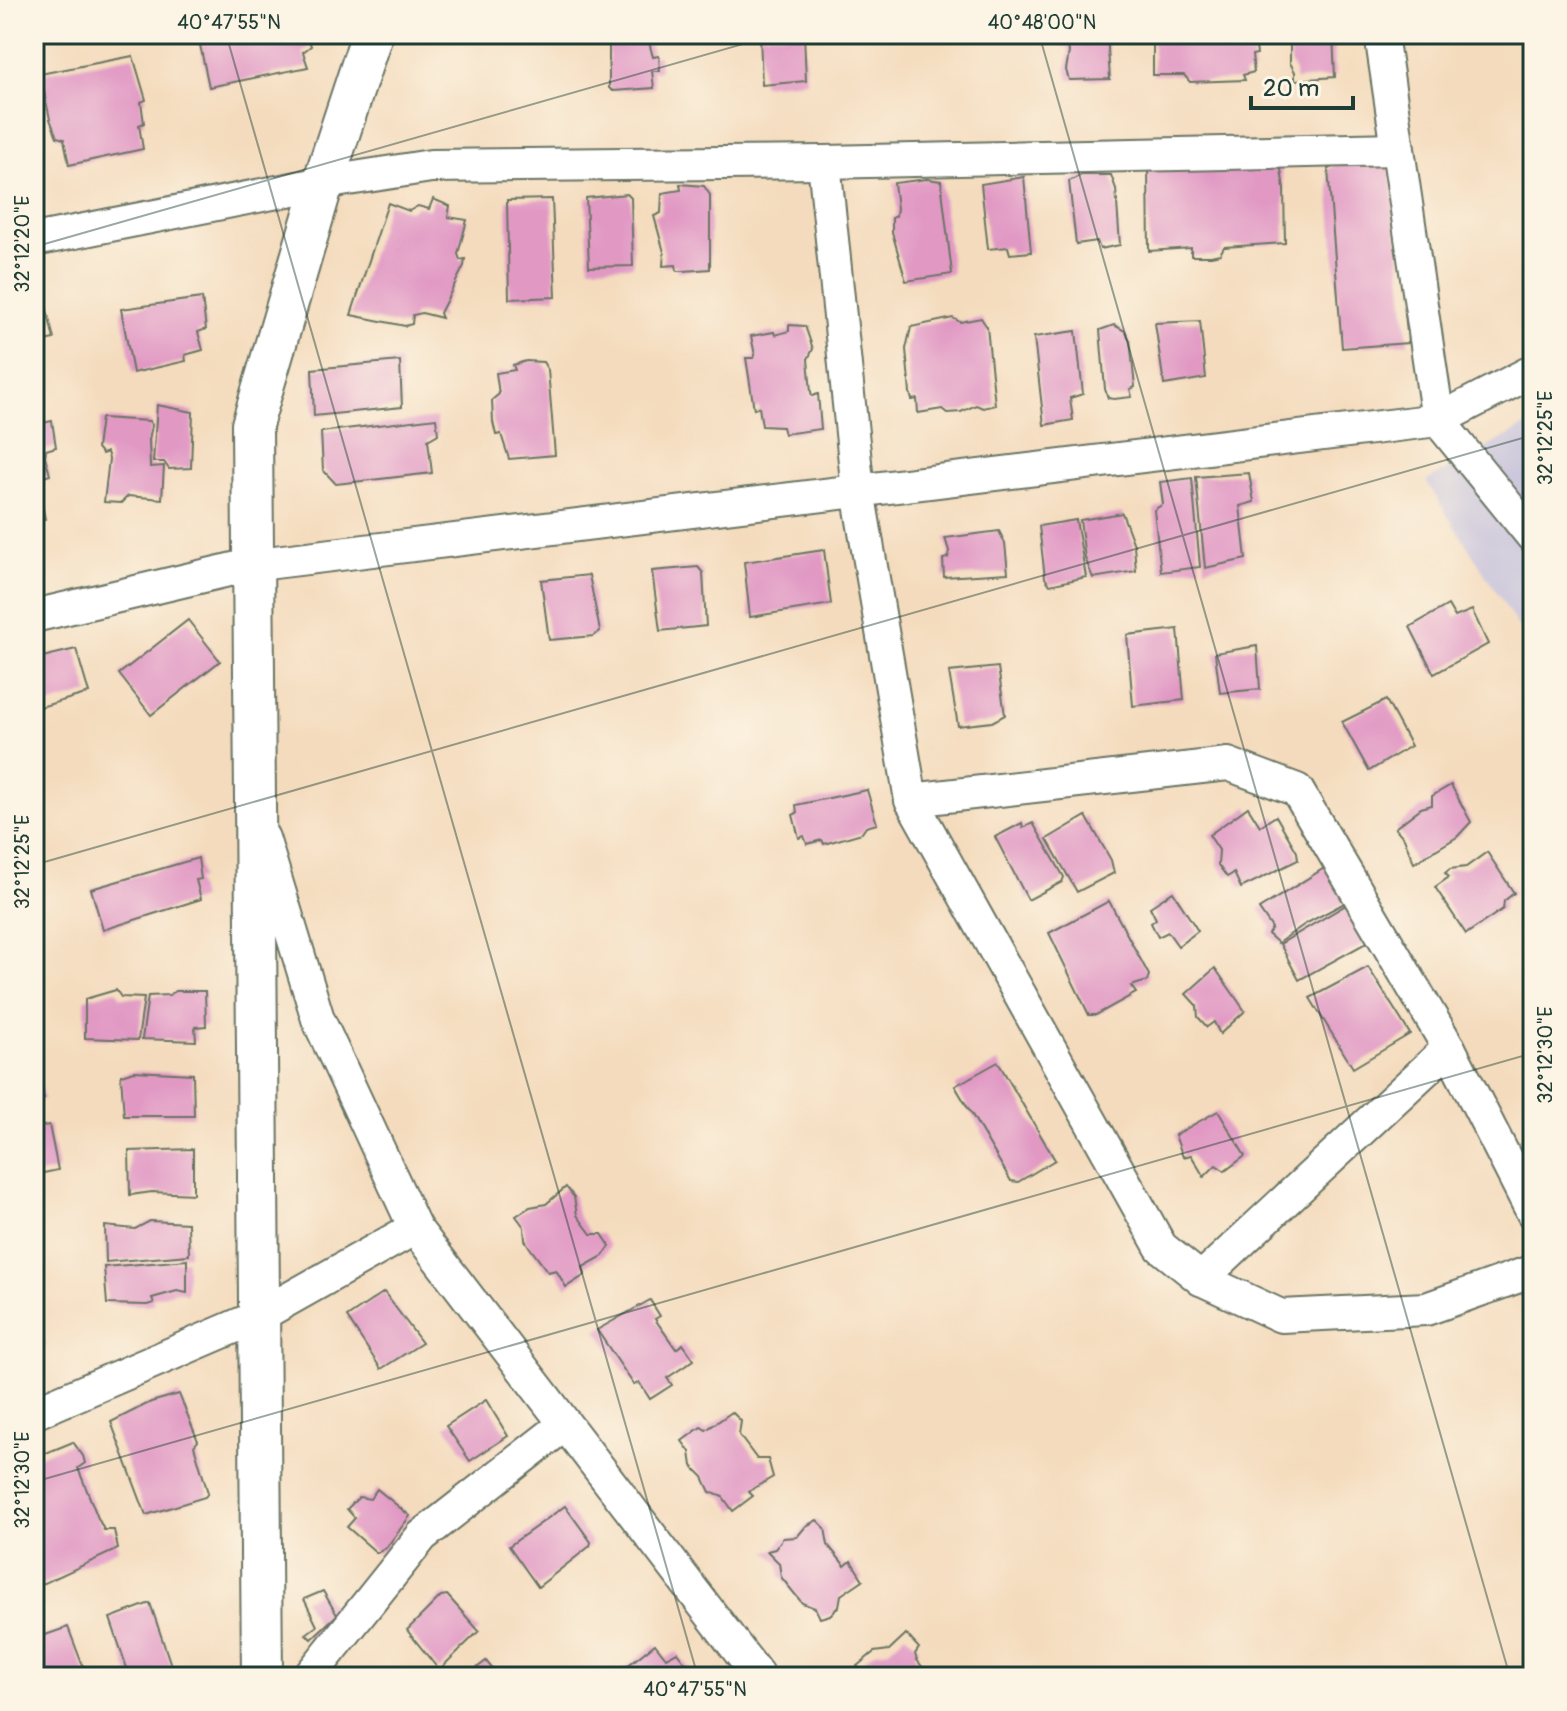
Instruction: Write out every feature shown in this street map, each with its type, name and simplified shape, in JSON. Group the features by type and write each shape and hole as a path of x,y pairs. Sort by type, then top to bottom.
{"street":[{"path":"262,1677 250,565 252,425 323,183 372,34"},
{"path":"1381,34 1438,420 1533,537"},
{"path":"34,240 323,183 431,166 824,162 1398,149"},
{"path":"824,162 858,491 911,800 1161,1247 1201,1279 1281,1316 1426,1309 1533,1271"},
{"path":"34,616 250,565 1438,420 1533,371"},
{"path":"911,800 1228,764 1297,790 1449,1048 1533,1213"},
{"path":"253,803 318,1019 415,1228 759,1677"},
{"path":"1201,1279 1449,1048"},
{"path":"34,1413 257,1317 415,1228"},
{"path":"309,1677 422,1536 564,1425"}],"shaded area":[{"path":"1533,422 1533,650 1426,481"}],"building":[{"path":"258,34 307,34 311,46 303,52 308,67 209,87 200,45"},
{"path":"609,34 651,34 650,46 653,57 659,56 660,71 652,71 654,88 613,91 609,88"},
{"path":"760,34 804,34 806,81 762,85"},
{"path":"1061,34 1107,34 1110,79 1069,80 1066,70 1068,46 1063,47"},
{"path":"1153,34 1254,34 1257,54 1252,55 1254,72 1243,75 1245,80 1190,82 1184,75 1153,75"},
{"path":"1290,34 1333,34 1335,77 1295,80 1290,63"},
{"path":"133,56 146,100 141,102 144,123 139,125 143,149 69,165 64,139 57,137 50,119 40,74"},
{"path":"1390,161 1408,343 1342,348 1328,169 1340,163"},
{"path":"1280,163 1285,243 1224,247 1220,254 1211,256 1191,256 1191,248 1149,251 1148,167"},
{"path":"1081,175 1111,175 1116,189 1120,245 1100,249 1097,241 1076,244 1069,181"},
{"path":"1024,177 1031,252 1010,254 1008,247 988,249 981,184"},
{"path":"927,179 941,181 952,274 906,281 892,232 892,218 896,216 897,208 894,183"},
{"path":"680,184 704,186 710,195 710,269 677,271 676,265 663,266 664,252 654,216 661,213 662,193 681,190"},
{"path":"627,194 631,198 633,266 589,267 586,198"},
{"path":"433,199 450,206 448,217 467,220 458,254 460,260 465,259 464,266 440,313 442,318 422,313 413,315 412,324 405,326 351,315 388,203 409,211 418,206 429,209"},
{"path":"552,199 556,297 509,299 507,200"},
{"path":"40,281 54,339 34,343 34,282"},
{"path":"202,298 206,329 198,332 203,350 185,355 186,361 133,373 121,309"},
{"path":"953,318 960,322 981,318 987,327 995,405 983,408 976,405 961,412 947,413 942,409 918,413 917,399 912,400 910,393 906,349 911,327"},
{"path":"1200,321 1206,378 1164,385 1155,323"},
{"path":"789,325 805,326 813,349 808,359 811,392 812,396 818,394 821,429 784,434 782,427 762,426 759,407 754,409 746,358 754,358 755,355 751,336 789,331"},
{"path":"1114,325 1125,331 1130,340 1135,387 1130,389 1132,397 1108,398 1105,389 1100,330"},
{"path":"1076,331 1083,394 1070,398 1073,420 1044,425 1034,337"},
{"path":"400,361 402,407 314,416 312,369"},
{"path":"526,361 543,362 548,370 555,455 509,459 501,434 496,435 493,422 492,400 499,394 496,373 515,370 513,365"},
{"path":"157,405 193,412 191,468 169,469 164,462 153,462"},
{"path":"101,418 149,421 152,425 150,467 164,466 162,499 128,496 121,503 104,502 109,459 107,452 102,454 97,448"},
{"path":"436,418 438,434 428,440 432,473 336,484 323,470 321,432"},
{"path":"52,421 56,447 46,450 45,456 50,475 37,479 45,519 34,521 34,425"},
{"path":"1249,473 1254,502 1240,506 1246,559 1205,568 1196,477"},
{"path":"1192,478 1200,567 1161,572 1154,510 1163,504 1160,482"},
{"path":"1122,513 1134,545 1136,571 1093,578 1085,558 1080,520"},
{"path":"1076,520 1086,577 1050,585 1045,578 1039,526"},
{"path":"999,531 1005,543 1008,573 944,577 943,559 948,558 949,551 945,538"},
{"path":"824,550 831,604 750,617 744,562"},
{"path":"698,567 703,573 706,626 660,631 652,571"},
{"path":"589,575 600,631 594,636 549,640 541,580"},
{"path":"1448,605 1455,617 1472,610 1488,644 1434,674 1410,627"},
{"path":"188,620 220,661 151,715 119,674"},
{"path":"1178,629 1184,700 1133,706 1127,635"},
{"path":"1257,646 1260,689 1220,693 1215,653"},
{"path":"76,649 89,693 37,708 34,659"},
{"path":"998,667 1005,715 992,722 958,726 949,672"},
{"path":"1386,700 1411,746 1369,771 1342,722"},
{"path":"1451,785 1471,822 1457,837 1414,863 1404,838 1395,828 1421,808 1432,805 1432,796"},
{"path":"867,790 877,824 866,827 862,833 824,844 822,840 807,844 804,836 799,838 793,815 797,813 796,805"},
{"path":"1248,807 1260,826 1276,816 1297,852 1298,860 1241,888 1234,873 1227,877 1218,865 1219,850 1209,835"},
{"path":"1086,816 1111,860 1114,873 1077,892 1047,839"},
{"path":"1022,823 1023,828 1033,823 1064,877 1062,882 1028,900 995,837"},
{"path":"1487,852 1514,893 1504,901 1503,909 1466,934 1435,887 1449,877 1445,873 1450,869 1466,867"},
{"path":"198,858 201,879 196,880 201,899 103,930 91,889"},
{"path":"1334,862 1354,898 1305,924 1278,943 1268,934 1272,928 1259,909"},
{"path":"1173,892 1198,931 1178,946 1168,932 1158,937 1151,923 1156,919 1150,907"},
{"path":"1109,901 1149,975 1147,981 1131,986 1136,993 1096,1015 1089,1015 1049,933"},
{"path":"1346,905 1377,937 1299,980 1280,944"},
{"path":"1368,967 1410,1034 1353,1068 1310,998"},
{"path":"1215,968 1245,1011 1220,1034 1214,1022 1207,1027 1198,1017 1197,1006 1186,994"},
{"path":"116,990 121,997 144,998 138,1040 85,1038 85,999"},
{"path":"176,991 205,991 206,1026 195,1027 196,1041 142,1039 148,996 169,995"},
{"path":"998,1062 1055,1160 1018,1182 1011,1181 955,1086"},
{"path":"34,1066 44,1099 34,1101"},
{"path":"134,1071 193,1074 194,1116 124,1116 121,1075"},
{"path":"1218,1111 1245,1156 1225,1171 1216,1165 1204,1177 1191,1155 1183,1157 1175,1135"},
{"path":"49,1125 58,1170 34,1175 34,1128"},
{"path":"193,1149 193,1194 152,1192 130,1195 129,1151"},
{"path":"566,1187 574,1197 577,1215 591,1234 602,1234 610,1246 603,1256 583,1267 585,1275 566,1287 556,1270 548,1272 530,1248 525,1240 524,1227 516,1216 530,1207 546,1204"},
{"path":"150,1221 188,1223 189,1255 106,1262 105,1226 135,1229"},
{"path":"187,1260 187,1293 177,1291 152,1298 154,1303 147,1305 107,1304 104,1267"},
{"path":"384,1292 422,1343 381,1369 347,1317"},
{"path":"650,1300 660,1316 655,1319 676,1349 683,1344 694,1360 667,1378 672,1385 650,1399 639,1382 634,1385 597,1330"},
{"path":"34,1304 45,1346 34,1348"},
{"path":"179,1394 198,1441 194,1446 208,1493 205,1497 146,1515 111,1422 151,1402"},
{"path":"486,1400 508,1436 470,1461 446,1426"},
{"path":"732,1412 741,1421 739,1435 757,1459 768,1459 773,1477 749,1492 753,1496 733,1511 723,1497 710,1492 703,1477 692,1466 690,1452 682,1441 701,1427 706,1430"},
{"path":"73,1442 83,1456 85,1463 78,1468 98,1518 104,1530 114,1530 118,1549 34,1588 34,1458"},
{"path":"377,1489 410,1516 386,1548 377,1553 347,1527 355,1518 347,1509 359,1497 370,1499"},
{"path":"565,1506 591,1542 590,1546 538,1587 509,1546"},
{"path":"817,1520 825,1528 828,1545 845,1566 851,1561 863,1580 841,1595 839,1606 830,1615 820,1618 815,1608 802,1603 781,1577 779,1563 767,1551 775,1549 783,1538 797,1537 806,1526"},
{"path":"323,1591 337,1615 311,1639 306,1634 317,1626 304,1599"},
{"path":"447,1595 479,1631 439,1670 407,1630 441,1596"},
{"path":"150,1603 175,1677 130,1677 110,1618"},
{"path":"68,1627 87,1677 45,1677 34,1649 34,1639"},
{"path":"906,1634 919,1648 915,1654 917,1660 930,1677 867,1677 857,1666 874,1652 889,1650"},
{"path":"655,1644 666,1658 677,1652 696,1677 626,1677 621,1671"},
{"path":"486,1661 499,1677 465,1677"}]}
